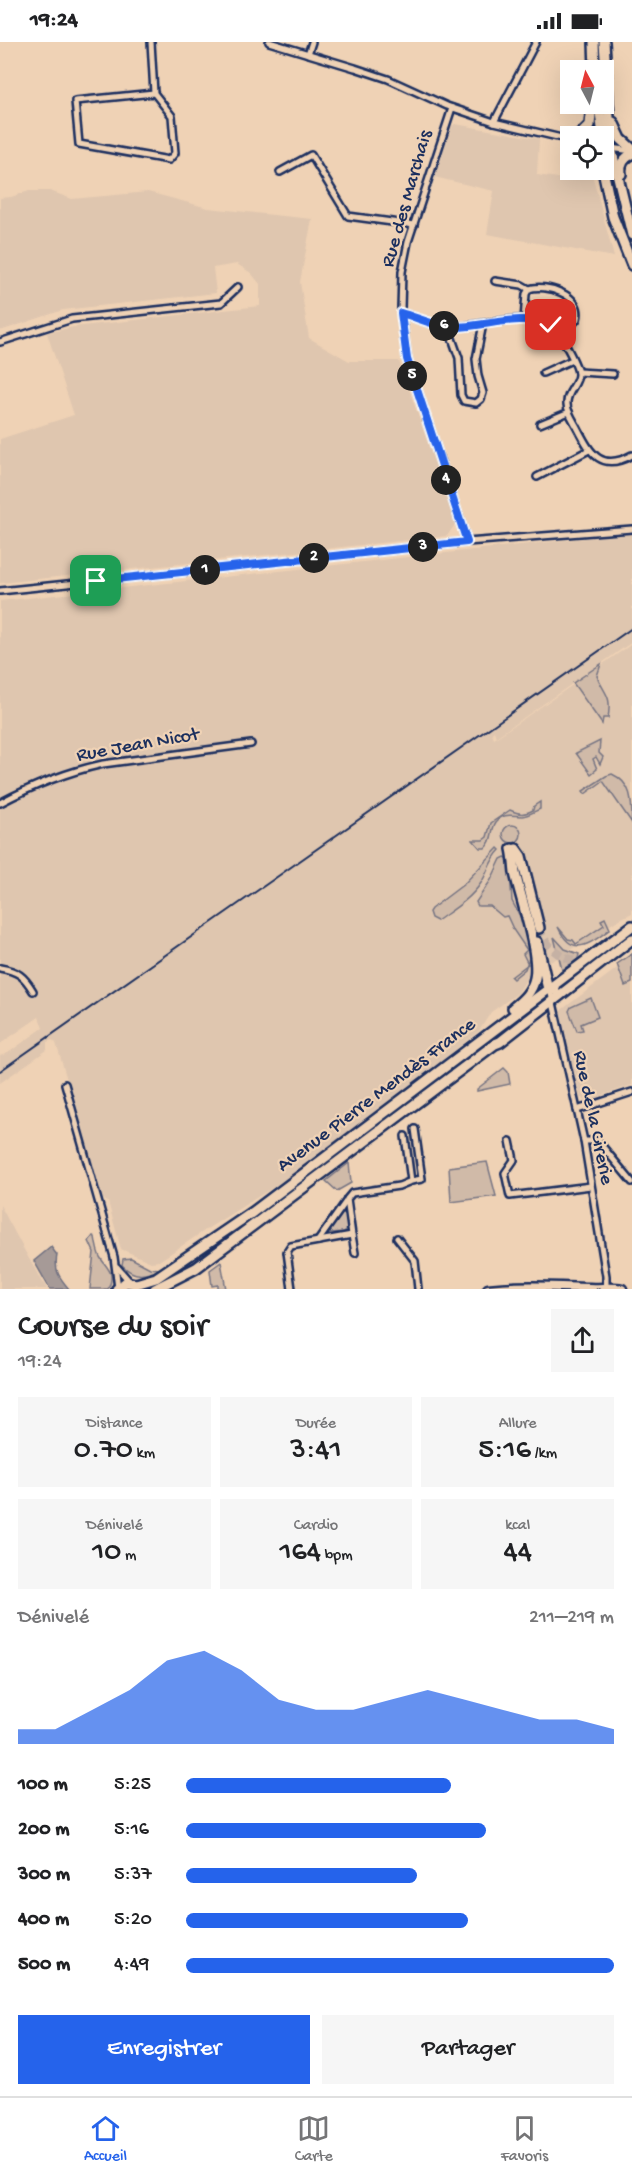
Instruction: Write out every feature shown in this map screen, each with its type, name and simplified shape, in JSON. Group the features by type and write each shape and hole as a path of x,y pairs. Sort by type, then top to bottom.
{"main road":[{"path":"603,60 604,42"},
{"path":"594,60 595,45"},
{"path":"605,114 632,151 620,167 632,235"},
{"path":"614,175 632,235"},
{"path":"603,180 632,265"},
{"path":"492,1032 497,1020 524,999 535,975 531,943 514,869 514,849 520,856 539,928"},
{"path":"514,862 518,867 550,989 564,993"},
{"name":"Avenue Pierre Mendès France","path":"118,1288 122,1284 136,1285 156,1278 253,1212 632,926"},
{"path":"608,951 632,933"},
{"name":"Avenue Pierre Mendès France","path":"155,1289 196,1268 564,993 632,939"}],"street":[{"path":"151,42 154,93 172,116 175,153 169,160 79,144 75,101 154,93"},
{"path":"269,42 388,80 452,108 494,122 560,138"},
{"path":"298,50 301,42"},
{"path":"308,54 312,42"},
{"path":"494,122 536,42"},
{"name":"Rue des Marchais","path":"452,108 414,225 402,272 401,313 407,359 467,542"},
{"path":"614,149 632,151"},
{"path":"280,172 311,155 348,216 414,225"},
{"path":"495,281 522,285 529,289"},
{"path":"0,342 72,319 221,303 238,287"},
{"path":"524,320 526,294 529,289 535,287 551,289 569,297 574,304 577,318 559,334"},
{"path":"401,313 448,327 524,320 541,321 551,325 559,334 578,372 577,380 568,394 567,404 589,450 601,461 613,463 632,455"},
{"path":"448,327 459,358 461,395 464,400 476,403 482,399 483,393 476,358 483,324"},
{"path":"543,373 572,360"},
{"path":"578,372 613,374"},
{"path":"540,424 569,412"},
{"path":"537,477 589,450"},
{"path":"0,591 467,542 632,529"},
{"name":"Rue Jean Nicot","path":"0,803 80,769 251,744"},
{"path":"0,968 19,973 33,992"},
{"name":"Rue de la Cirerie","path":"550,989 584,1141 606,1276 603,1288"},
{"path":"64,1084 116,1265 118,1288"},
{"path":"577,1110 632,1092"},
{"path":"318,1241 352,1193 399,1186 422,1179 415,1129"},
{"path":"405,1136 411,1181"},
{"path":"584,1141 598,1141 632,1182"},
{"path":"510,1142 514,1160 505,1173 510,1196 591,1185"},
{"path":"347,1200 355,1253"},
{"path":"292,1289 287,1252 291,1246 352,1235"},
{"path":"397,1238 415,1261 418,1289"},
{"path":"116,1265 136,1285"},
{"path":"488,1289 531,1286 622,1289"}],"shaded area":[{"path":"455,124 539,139 537,175 560,180 594,180 614,257 487,234 494,191 434,177 452,126"},
{"path":"29,191 50,191 72,199 148,192 208,208 312,219 300,282 309,338 349,361 399,361 456,523 447,536 0,583 0,439 74,415 47,333 73,327 260,306 260,284 251,273 237,264 213,268 216,293 63,310 0,331 0,198"},
{"path":"632,533 632,642 496,737 494,731 492,733 494,739 632,644 632,913 554,960 531,971 518,993 491,1012 479,1031 449,1055 446,1063 373,1118 363,1122 328,1148 321,1157 159,1261 151,1262 121,1249 108,1202 103,1199 56,1043 52,1040 47,1042 47,1050 0,1083 0,1056 8,1053 43,1028 39,1017 0,1044 0,601"},
{"path":"601,664 597,676 609,704 608,718 603,718 602,724 573,683"},
{"path":"600,741 599,753 603,757 600,764 596,757 593,759 597,769 591,774 576,753"},
{"path":"612,774 624,782 630,793 632,823 603,781 585,794 583,791"},
{"path":"540,802 540,809 529,814 505,816 499,819 494,825 490,842 485,848 480,848 473,840 483,840 487,837 491,823 510,810 527,813"},
{"path":"512,825 518,828 521,834 518,840 512,843 506,840 503,834 506,828"},
{"path":"498,848 500,850 472,895 437,921 431,918 429,912 431,909 464,884"},
{"path":"505,857 509,859 512,901 523,922 531,953 527,963 523,954 527,950 507,916 503,917 490,906 478,906 476,902 491,880 501,859"},
{"path":"605,918 610,929 595,940 581,946 569,943 558,927 568,939 573,940 576,944 604,925 601,920"},
{"path":"554,937 565,949 579,954 578,959 562,970"},
{"path":"632,954 632,983 625,986 617,964"},
{"path":"632,957 632,1085 586,1101 580,1097 560,1011"},
{"path":"526,965 525,969 513,979 511,977"},
{"path":"591,998 598,1017 581,1024 583,1030 577,1031 569,1011 571,1007"},
{"path":"504,1068 508,1072 510,1084 477,1091 477,1089"},
{"path":"487,1162 496,1196 451,1202 449,1167"},
{"path":"349,1163 351,1183 337,1191 326,1181"},
{"path":"0,1205 28,1257 47,1289 0,1289"},
{"path":"343,1211 347,1213 348,1228 344,1232 330,1233 330,1230"},
{"path":"93,1236 100,1257 111,1275 108,1289 90,1289 94,1252 89,1241"},
{"path":"219,1240 222,1245 174,1274 173,1272"},
{"path":"51,1247 57,1255 58,1273 69,1289 50,1289 34,1261"},
{"path":"131,1258 150,1268 160,1269 150,1273 136,1274 122,1265 123,1259"},
{"path":"221,1262 226,1289 218,1289 218,1285 212,1286 210,1270"}],"tunnel":[{"path":"539,928 549,946 567,958 584,961 608,951"}],"railway":[{"path":"0,1071 632,628"}],"route":[{"path":"96,581 467,542 407,359 401,313 448,327 518,319 541,321 551,325"}]}
